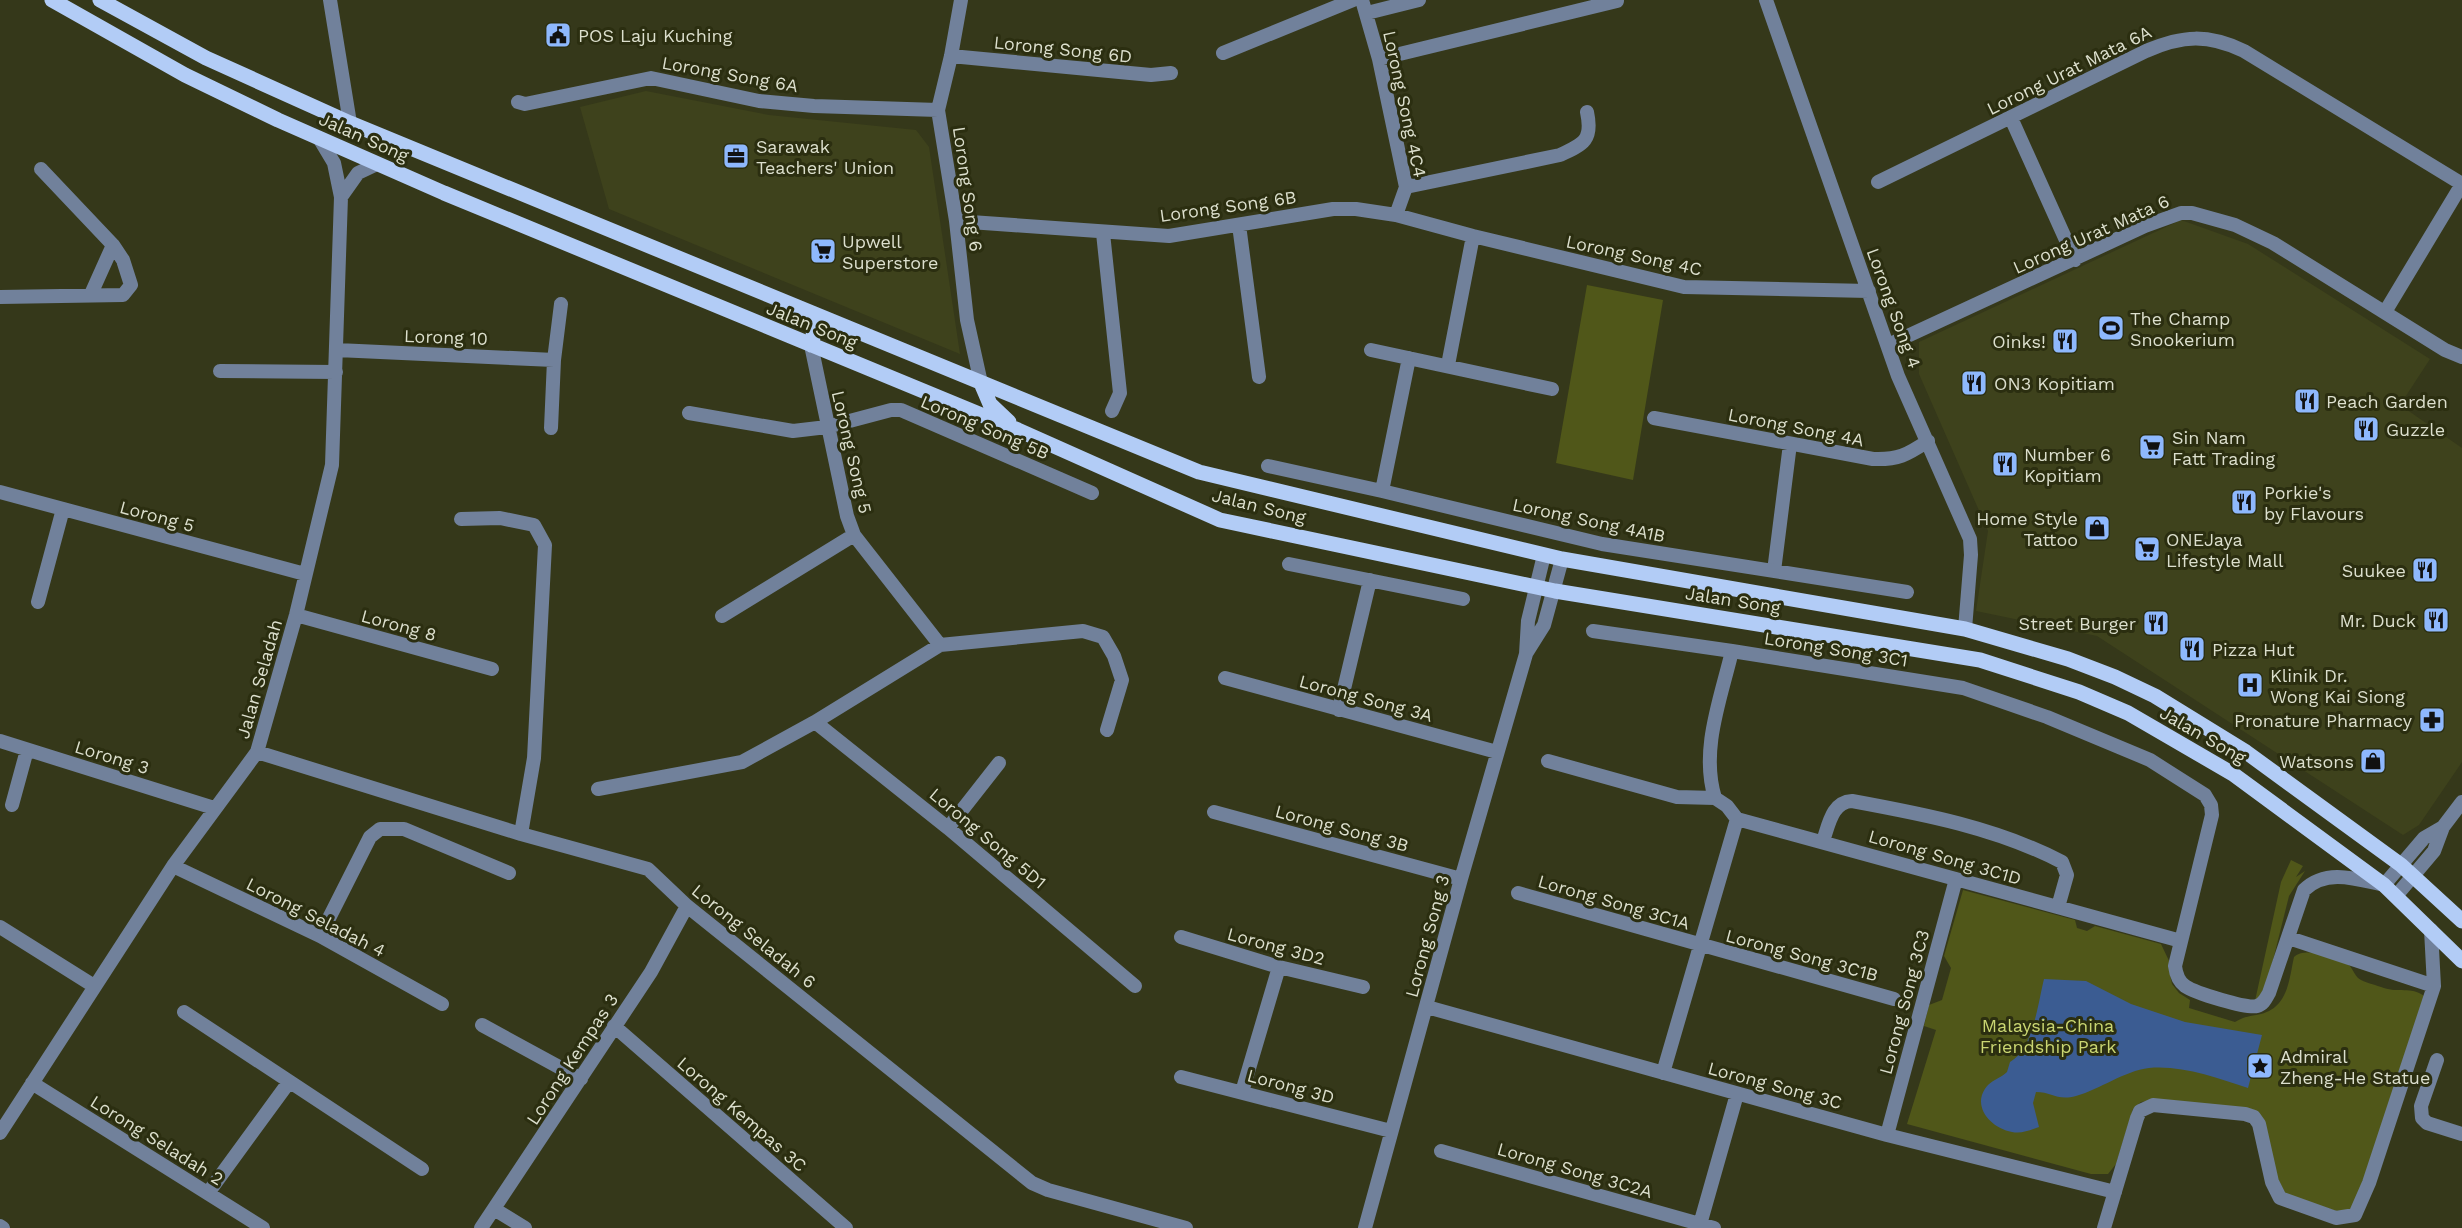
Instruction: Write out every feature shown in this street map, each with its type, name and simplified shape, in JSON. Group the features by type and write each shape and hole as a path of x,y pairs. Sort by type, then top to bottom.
{"main road":[{"name":"Jalan Song","path":"51,0 232,100 377,164 1018,430 1220,520 1555,591 1980,660 2079,692 2128,713 2233,774 2384,885 2462,961"},
{"name":"Jalan Song","path":"100,0 206,58 350,123 1199,472 1562,559 1965,629 2068,659 2115,677 2155,696 2246,752 2401,865 2462,921"},
{"path":"798,307 813,328 815,334 811,345"},
{"path":"981,382 990,404 1018,430"}],"street":[{"path":"330,0 350,123"},
{"name":"Lorong Song 6","path":"961,0 938,110 956,220 967,320 981,382"},
{"path":"1223,53 1353,0"},
{"path":"1365,6 1419,0"},
{"path":"1379,59 1617,0"},
{"name":"Lorong Song 4","path":"1766,0 1898,376 1972,546 1965,629"},
{"name":"Lorong Song 4C4","path":"1365,6 1379,59 1406,187 1396,215"},
{"name":"Lorong Urat Mata 6A","path":"1878,182 2167,42 2197,38 2226,42 2244,51 2462,184"},
{"name":"Lorong Song 6D","path":"951,56 1151,75 1171,73"},
{"name":"Lorong Song 6A","path":"518,102 525,104 651,78 759,101 814,106 938,110"},
{"path":"1406,187 1560,155 1575,148 1588,138 1590,128 1587,112"},
{"path":"2011,118 2075,260"},
{"name":"Jalan Seladah","path":"0,1133 173,866 257,752 297,615 332,465 341,196 334,163 319,138"},
{"path":"341,196 358,173 377,164"},
{"path":"0,297 123,295 130,285 123,260 113,244 41,169"},
{"path":"2385,312 2462,184"},
{"name":"Lorong Song 6B","path":"956,220 1103,233 1169,236 1333,208 1356,208 1396,215"},
{"name":"Lorong Urat Mata 6","path":"1888,345 2162,218 2181,213 2192,213 2254,233 2445,350 2462,357"},
{"name":"Lorong Song 4C","path":"1396,215 1684,287 1869,291"},
{"path":"1239,225 1259,377"},
{"path":"1103,233 1120,393 1112,411"},
{"path":"1448,365 1473,236"},
{"path":"91,294 113,244"},
{"path":"551,428 554,360 561,304"},
{"name":"Lorong Song 5","path":"811,345 847,516 854,535 940,645"},
{"path":"1371,350 1552,388"},
{"name":"Lorong 10","path":"337,351 554,360"},
{"path":"1382,491 1409,358"},
{"path":"220,371 336,372"},
{"name":"Lorong Song 5B","path":"689,413 793,431 827,427 891,410 901,410 1092,493"},
{"name":"Lorong Song 4A","path":"1654,418 1872,459 1891,460 1902,457 1928,441"},
{"path":"1774,571 1790,444"},
{"name":"Lorong Song 4A1B","path":"1268,466 1602,544 1907,592"},
{"name":"Lorong 5","path":"0,492 305,574"},
{"path":"38,602 63,509"},
{"path":"461,519 500,518 534,525 545,545 534,758 521,834"},
{"path":"722,616 854,535"},
{"name":"Lorong Song 3","path":"1365,1228 1461,879 1526,654 1528,621 1544,555"},
{"name":"Lorong Song 3","path":"1526,654 1544,625 1562,559"},
{"path":"1289,564 1463,599"},
{"path":"1339,710 1370,580"},
{"name":"Lorong 8","path":"297,615 492,669"},
{"path":"598,789 742,762 815,722 940,645 1083,631 1103,637 1114,656 1122,680 1107,730"},
{"name":"Lorong Song 3C1","path":"1593,631 1963,688 2047,717 2150,760 2205,795 2211,805 2212,815 2175,966 2177,977 2184,986 2194,991 2256,1007 2264,1003 2270,993 2289,938"},
{"path":"1715,798 1710,778 1712,735 1732,651"},
{"name":"Lorong Song 3A","path":"1225,678 1497,752"},
{"name":"Lorong Song 5D1","path":"815,722 948,828 1135,986"},
{"name":"Lorong 3","path":"0,741 214,808"},
{"path":"12,805 27,750"},
{"name":"Lorong Seladah 6","path":"257,752 521,834 648,869 687,906 1032,1183 1048,1190 1186,1228"},
{"path":"1548,761 1677,796 1715,798 1727,806 1737,819 1663,1073"},
{"path":"948,828 999,763"},
{"name":"Lorong Song 3C1D","path":"1823,841 1836,807 1843,801 1926,814 2029,846 2062,862 2067,875 2058,907"},
{"path":"2396,896 2434,851 2443,827 2462,802"},
{"name":"Lorong Song 3B","path":"1214,812 1461,879"},
{"name":"Lorong Song 3C1D","path":"1737,819 2181,941"},
{"path":"2434,986 2289,938 2304,890 2312,882 2323,878 2348,877 2384,885 2424,838 2443,827"},
{"path":"320,936 370,837 380,829 404,829 508,873"},
{"name":"Lorong Seladah 4","path":"173,866 320,936 442,1004"},
{"name":"Lorong Song 3C3","path":"1887,1135 1956,879"},
{"name":"Lorong Song 3C1A","path":"1518,893 1700,946"},
{"name":"Lorong Kempas 3","path":"481,1228 651,972 687,906"},
{"path":"0,927 94,986"},
{"path":"2104,1228 2140,1111 2153,1105 2245,1114 2254,1117 2259,1124 2272,1182 2280,1198 2336,1218 2355,1215 2373,1172 2434,986 2431,930"},
{"name":"Lorong 3D2","path":"1181,937 1279,966 1363,987"},
{"name":"Lorong Song 3C1B","path":"1700,946 1894,999"},
{"path":"1242,1092 1279,966"},
{"name":"Lorong Song 3C","path":"1427,1007 1887,1135 2115,1192"},
{"path":"184,1012 422,1168"},
{"path":"482,1026 581,1079"},
{"name":"Lorong Kempas 3C","path":"614,1026 846,1228"},
{"path":"2437,1059 2421,1106 2422,1118 2427,1123 2462,1134"},
{"name":"Lorong 3D","path":"1181,1077 1391,1131"},
{"path":"208,1193 289,1082"},
{"name":"Lorong Seladah 2","path":"32,1083 263,1228"},
{"path":"1700,1226 1737,1094"},
{"name":"Lorong Song 3C2A","path":"1441,1151 1700,1226 1714,1228"},
{"path":"494,1209 525,1228"}],"shaded area":[{"path":"646,91 769,115 916,130 929,147 960,354 609,209 580,107"},
{"path":"2181,220 2248,244 2430,359 2400,405 2462,448 2462,762 2419,825 2403,835 2097,636 1976,611 1988,531 1919,374 1919,342"}],"green space":[{"path":"1587,285 1663,300 1633,480 1556,463"},
{"path":"2291,860 2303,866 2296,877 2305,871 2289,896 2263,1000 2255,1001 2281,882"},
{"name":"Malaysia-China Friendship Park","path":"1963,890 2075,920 2077,928 2087,931 2095,926 2161,944 2171,965 2172,984 2179,993 2190,1000 2189,1008 2235,1022 2245,1017 2261,1014 2277,1005 2286,992 2294,957 2306,952 2338,959 2350,966 2358,978 2367,983 2389,989 2414,991 2424,996 2362,1185 2348,1215 2279,1192 2259,1115 2155,1100 2141,1102 2133,1109 2116,1164 2108,1174 2091,1174 1907,1124 1936,1030 1924,1026 1929,1005 1942,1000 1951,968 1944,956"}],"water":[{"path":"2044,979 2086,981 2131,1004 2185,1022 2262,1035 2248,1088 2187,1070 2149,1068 2076,1096 2059,1097 2036,1092 2033,1103 2039,1127 2016,1132 1996,1126 1982,1108 1983,1093 1990,1083 2007,1072 2010,1062 2024,1047 2033,1025"}],"place":[{"name":"POS Laju Kuching","path":"558,35"},
{"name":"Sarawak Teachers' Union","path":"736,156"},
{"name":"Upwell Superstore","path":"823,251"},
{"name":"The Champ Snookerium","path":"2111,328"},
{"name":"Oinks!","path":"2065,341"},
{"name":"ON3 Kopitiam","path":"1974,383"},
{"name":"Peach Garden","path":"2307,401"},
{"name":"Guzzle","path":"2366,429"},
{"name":"Sin Nam Fatt Trading","path":"2152,447"},
{"name":"Number 6 Kopitiam","path":"2005,464"},
{"name":"Porkie's by Flavours","path":"2244,502"},
{"name":"Home Style Tattoo","path":"2097,528"},
{"name":"ONEJaya Lifestyle Mall","path":"2147,549"},
{"name":"Suukee","path":"2425,570"},
{"name":"Mr. Duck","path":"2436,620"},
{"name":"Street Burger","path":"2156,623"},
{"name":"Pizza Hut","path":"2192,649"},
{"name":"Klinik Dr. Wong Kai Siong","path":"2250,685"},
{"name":"Pronature Pharmacy","path":"2432,720"},
{"name":"Watsons","path":"2373,761"},
{"name":"Admiral Zheng-He Statue","path":"2260,1066"}]}
